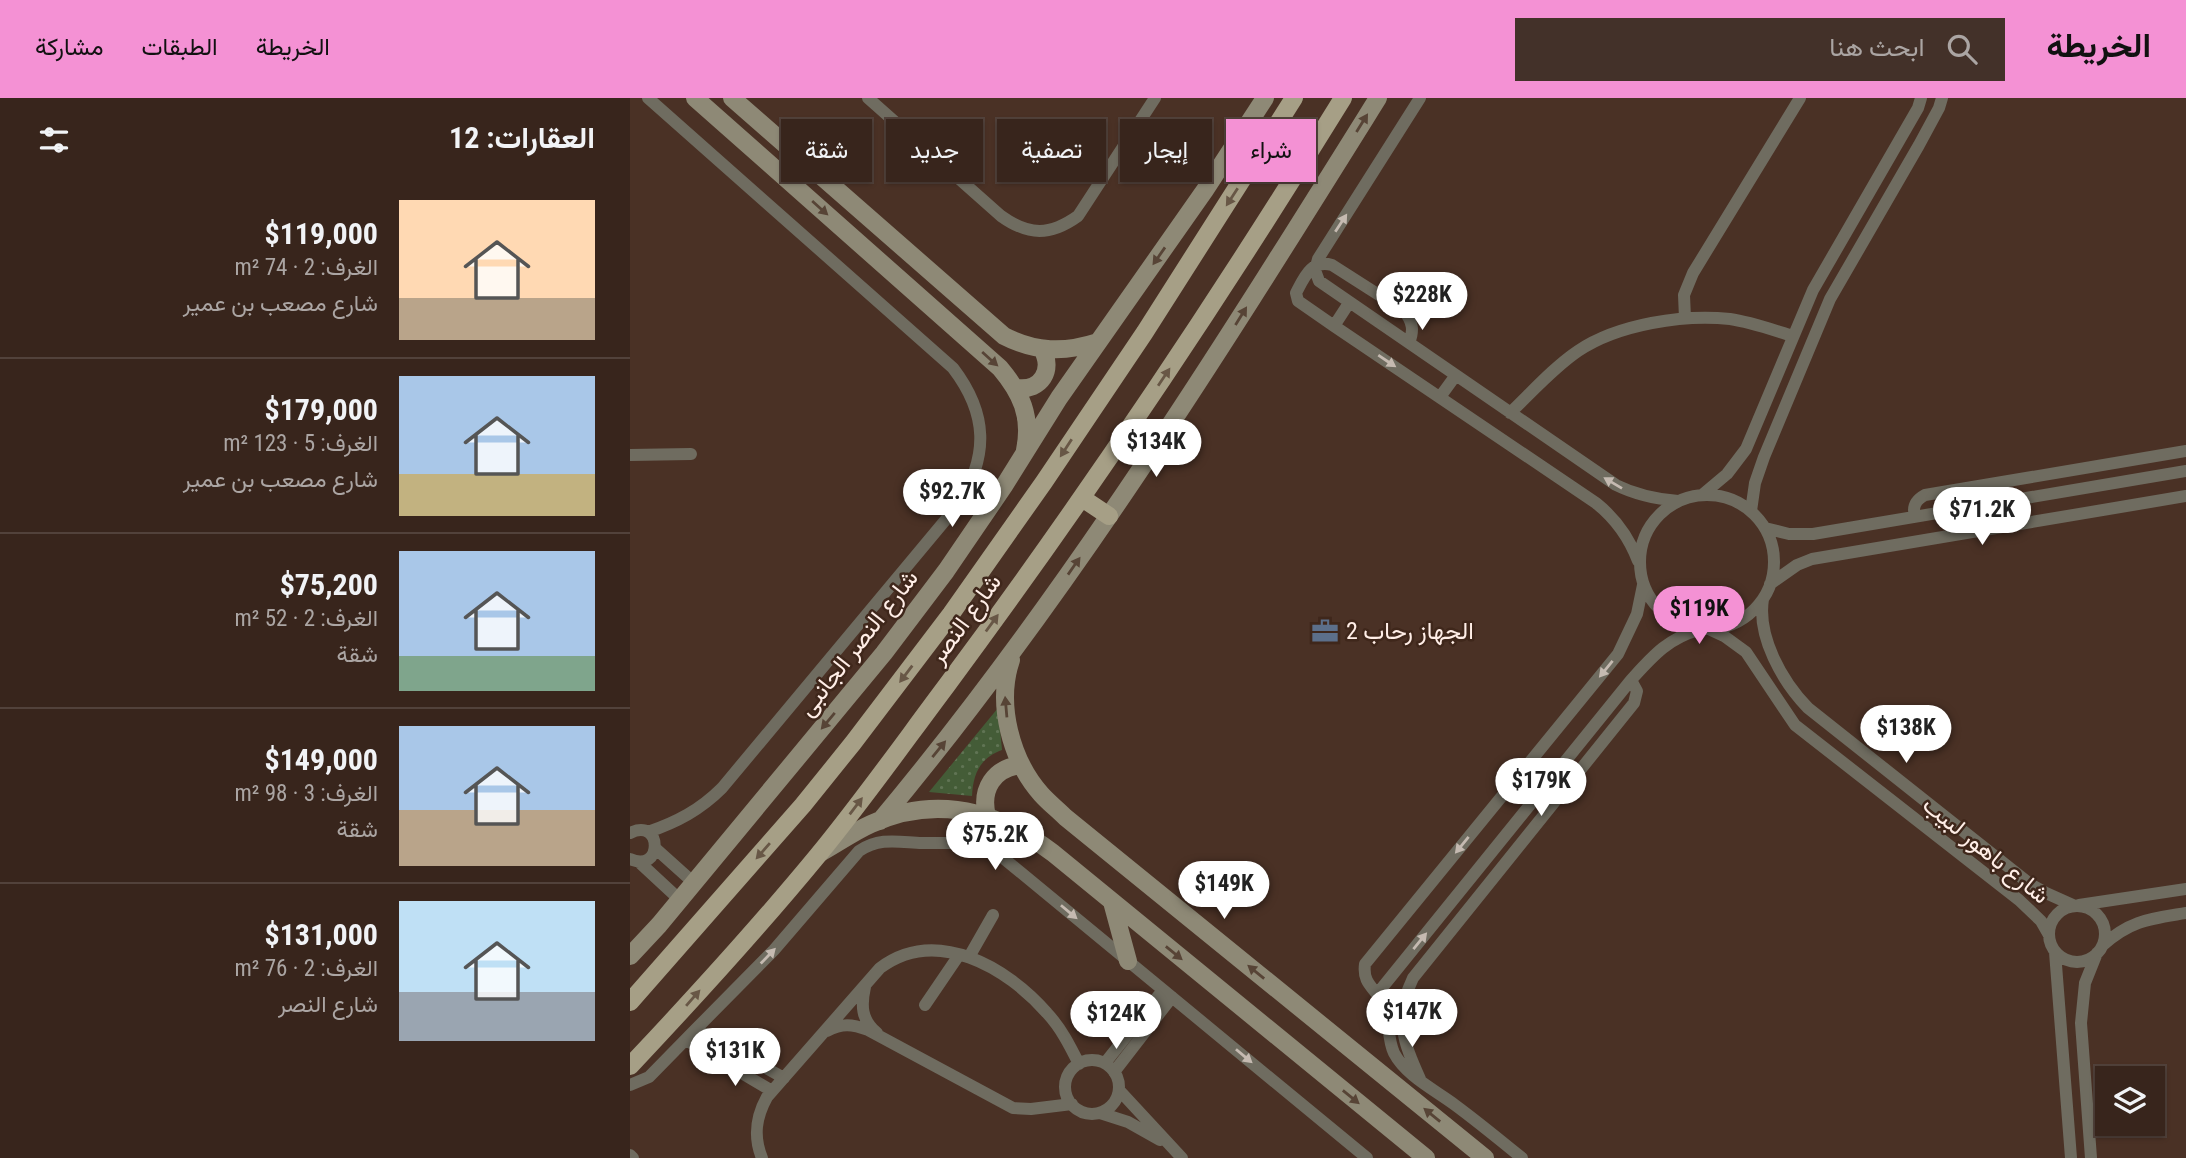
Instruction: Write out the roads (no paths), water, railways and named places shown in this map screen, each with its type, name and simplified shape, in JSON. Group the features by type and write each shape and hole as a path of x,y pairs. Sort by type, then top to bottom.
{"main road":[{"name":"شارع النصر","path":"630,1002 803,805 951,614 1152,321 1294,98"},
{"name":"شارع النصر","path":"630,1066 820,853 980,640 1082,498 1231,276 1343,98"},
{"path":"1082,498 1109,516"}],"street":[{"path":"630,833 638,830 648,832 681,819 696,811 722,788 958,505 977,467 981,446 975,404 966,385 953,368 648,98"},
{"path":"695,98 1000,368 1017,388 1026,413 1027,439 1024,453"},
{"path":"732,98 1004,335 1042,349 1080,348 1098,342"},
{"path":"868,98 1002,216 1015,226 1031,231 1048,231 1064,226 1078,216 1155,98"},
{"name":"شارع النصر الجانبى","path":"630,956 680,900 915,612 975,529 1059,398 1205,190 1265,98"},
{"path":"880,821 943,745 1109,516 1228,336 1378,98"},
{"path":"1420,98 1316,265 1308,273 1296,296 1298,300 1608,512 1626,534 1638,561 1648,597 1664,615 1675,622 1705,630"},
{"path":"1685,318 1684,295 1693,273 1800,98"},
{"path":"1702,495 1727,474 1746,449 1813,290 1918,108 1921,98"},
{"path":"1751,511 1759,470 1830,299 1934,118 1942,98"},
{"path":"1865,197 1882,207"},
{"path":"1316,265 1319,281 1349,303 1627,491 1652,498 1678,500 1713,495 1733,500 1751,511 1765,528 1774,561 1770,584 1755,609 1735,624 1677,637 1657,651 1377,994"},
{"path":"1316,265 1332,265 1404,311 1412,326 1409,344"},
{"path":"1334,326 1349,303"},
{"path":"1510,413 1578,351 1614,334 1685,318 1732,320 1793,336"},
{"path":"1017,388 1032,387 1044,378 1048,363 1042,349"},
{"path":"1440,397 1456,375"},
{"path":"1544,466 1558,445"},
{"path":"1915,516 1914,506 1918,499 1925,495 2186,452"},
{"path":"630,455 691,454"},
{"path":"1765,528 1801,535 2186,471"},
{"path":"2147,478 2151,502"},
{"path":"1770,584 1797,565 1812,559 2186,496"},
{"path":"1638,561 1644,536 1650,525 1658,515 1678,500"},
{"path":"1522,1158 1408,1070 1394,1052 1385,1008 1366,981 1365,964 1618,654 1637,614 1643,585"},
{"name":"شارع باهور لبيب","path":"1763,599 1762,622 1768,645 1793,693 1808,708 2030,884 2076,906"},
{"name":"شارع باهور لبيب","path":"1705,630 1735,643 1746,652 1795,724 2019,900 2041,921 2049,935"},
{"path":"1014,650 1007,672 1005,703 1010,735 1021,765 1040,793 1065,817 1485,1158"},
{"path":"1420,1079 1407,1050 1401,1021 1407,991 1413,978 1634,703 1637,691 1631,680"},
{"path":"987,816 985,795 994,777 1011,766 1021,765"},
{"path":"820,853 880,821 898,814 928,809 957,810 987,816 1027,834 1426,1158"},
{"path":"632,860 650,858 655,842 648,832"},
{"path":"630,1085 649,1077 686,1040 774,950 852,857 867,846 885,840 967,842 991,850 1002,857 1367,1158"},
{"path":"655,848 694,883"},
{"path":"632,860 680,900"},
{"path":"2071,1158 2056,952 2049,935 2053,919 2067,908 2186,889"},
{"path":"1112,902 1128,961"},
{"path":"2076,906 2094,912 2104,927 2100,949 2085,983 2081,1023 2091,1158"},
{"path":"2056,952 2071,962 2081,962 2129,925 2186,913"},
{"path":"925,1004 993,915"},
{"path":"762,1158 756,1126 762,1106 772,1091 880,968 911,952 935,949 964,956 1006,977 1035,1000 1059,1028 1079,1063"},
{"path":"865,986 863,1015 871,1027 885,1038"},
{"path":"1110,1068 1168,994"},
{"path":"824,1032 853,1024 885,1038 1013,1108 1031,1109 1072,1104"},
{"path":"696,1029 783,1078"},
{"path":"686,1040 772,1091"},
{"path":"714,1056 722,1044"},
{"path":"1100,1113 1113,1104 1119,1090 1119,1082 1110,1068 1092,1060 1079,1063 1068,1075 1066,1082 1065,1090 1072,1104 1085,1113 1100,1113 1142,1129 1172,1148"},
{"path":"1119,1090 1182,1158"}],"place":[{"name":"الجهاز رحاب 2","path":"1325,631"}]}
